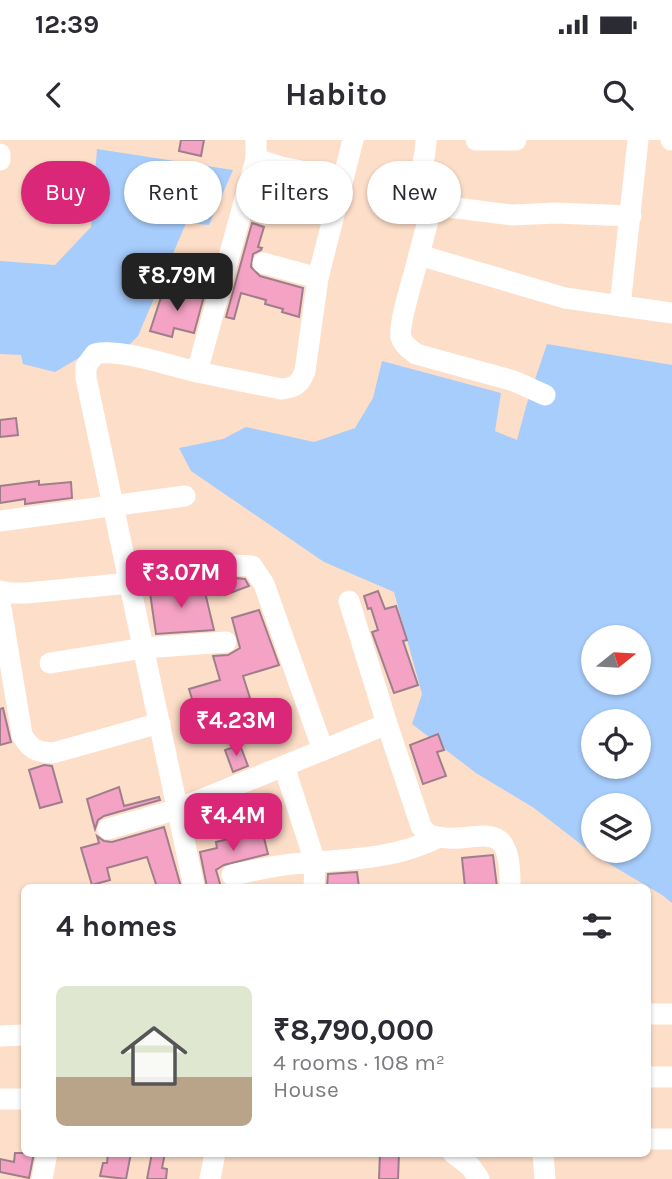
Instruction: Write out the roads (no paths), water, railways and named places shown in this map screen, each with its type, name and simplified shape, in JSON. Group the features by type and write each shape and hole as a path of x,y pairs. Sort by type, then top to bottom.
{"street":[{"path":"347,161 353,140"},
{"path":"423,161 426,140"},
{"path":"476,140 516,140"},
{"path":"620,306 638,140"},
{"path":"197,372 256,149 273,161"},
{"path":"0,154 0,160"},
{"path":"461,209 512,215 556,213 631,216"},
{"path":"193,884 86,378 86,366 91,358 102,352 119,353 281,389 294,387 301,382 305,371 317,278 331,224"},
{"path":"427,224 402,324 401,338 407,347 416,354 514,381 545,395"},
{"path":"419,255 565,298 672,313"},
{"path":"263,262 317,278"},
{"path":"0,521 185,496"},
{"path":"0,591 27,593 130,583 234,565 252,566 264,584 323,750"},
{"path":"349,601 421,826 427,834 437,838"},
{"path":"0,602 22,735 29,748 52,753 160,723"},
{"path":"50,663 144,648 226,642"},
{"path":"108,829 178,810 387,724"},
{"path":"284,766 315,862 314,884"},
{"path":"232,875 288,864 390,855 417,848 437,838 490,835 501,841 507,851 510,884"},
{"path":"651,1014 672,1014"},
{"path":"0,1036 21,1035"},
{"path":"651,1076 672,1076"},
{"path":"0,1099 21,1099"},
{"path":"651,1139 672,1139"},
{"path":"42,1179 46,1157"},
{"path":"210,1179 214,1157"},
{"path":"457,1157 471,1167 479,1179"},
{"path":"543,1157 545,1179"}],"water":[{"path":"97,149 175,161 124,161 124,224 186,224 138,336 128,346 106,342 55,372 23,364 21,355 0,354 0,261 55,265 91,224 110,224 110,161 96,161"},
{"path":"222,168 233,170 222,195"},
{"path":"547,344 672,365 672,903 651,888 651,884 643,884 608,863 651,863 651,793 581,793 581,844 534,808 476,773 412,724 422,694 394,592 324,562 191,471 179,448 223,439 246,427 314,442 355,428 373,398 382,361 501,393 495,431 517,440"}]}
